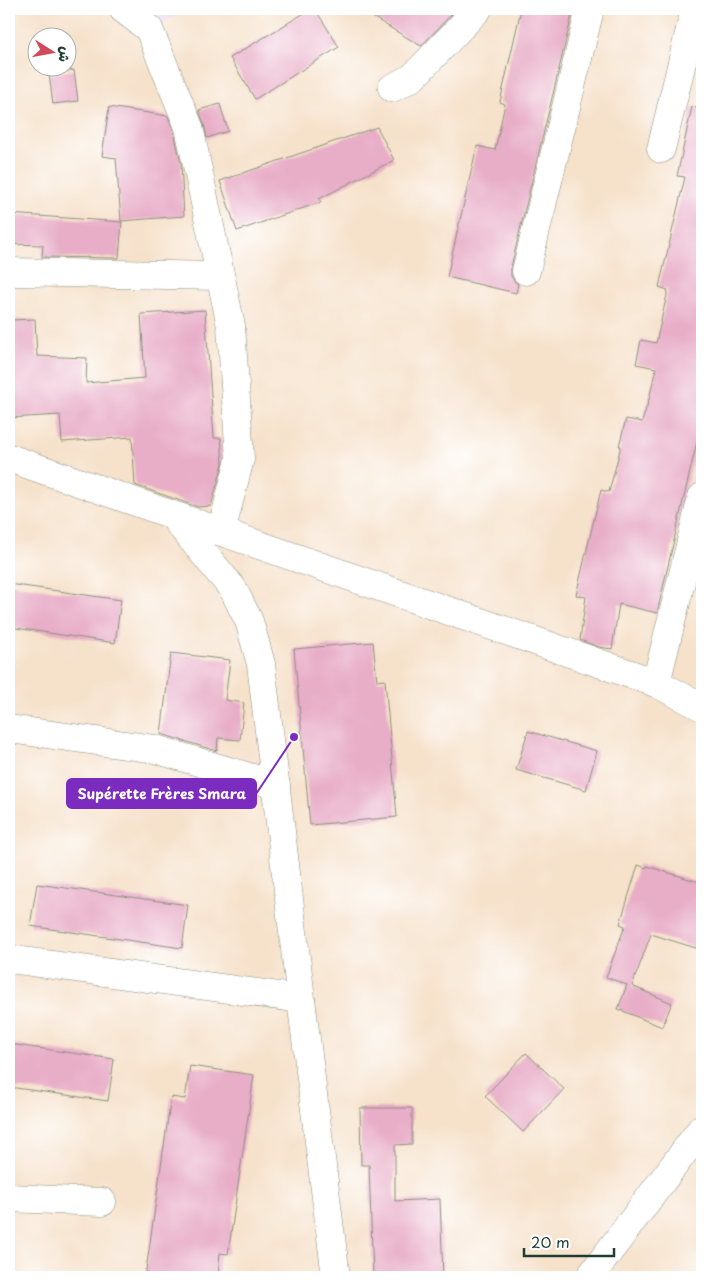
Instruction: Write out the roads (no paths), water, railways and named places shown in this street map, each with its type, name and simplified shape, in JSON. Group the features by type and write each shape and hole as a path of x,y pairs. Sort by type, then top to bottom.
{"street":[{"path":"124,9 149,29 189,127 231,326 240,459 221,532"},
{"path":"392,88 413,77 478,9"},
{"path":"526,271 590,9"},
{"path":"661,148 696,9"},
{"path":"9,272 220,276"},
{"path":"9,458 656,683 702,708"},
{"path":"656,683 702,497"},
{"path":"172,515 233,589 249,621 261,664 336,1277"},
{"path":"9,729 155,749 276,784"},
{"path":"9,959 301,999"},
{"path":"590,1277 702,1128"},
{"path":"9,1198 102,1202"}],"place":[{"name":"Supérette Frères Smara","path":"294,737"}]}
